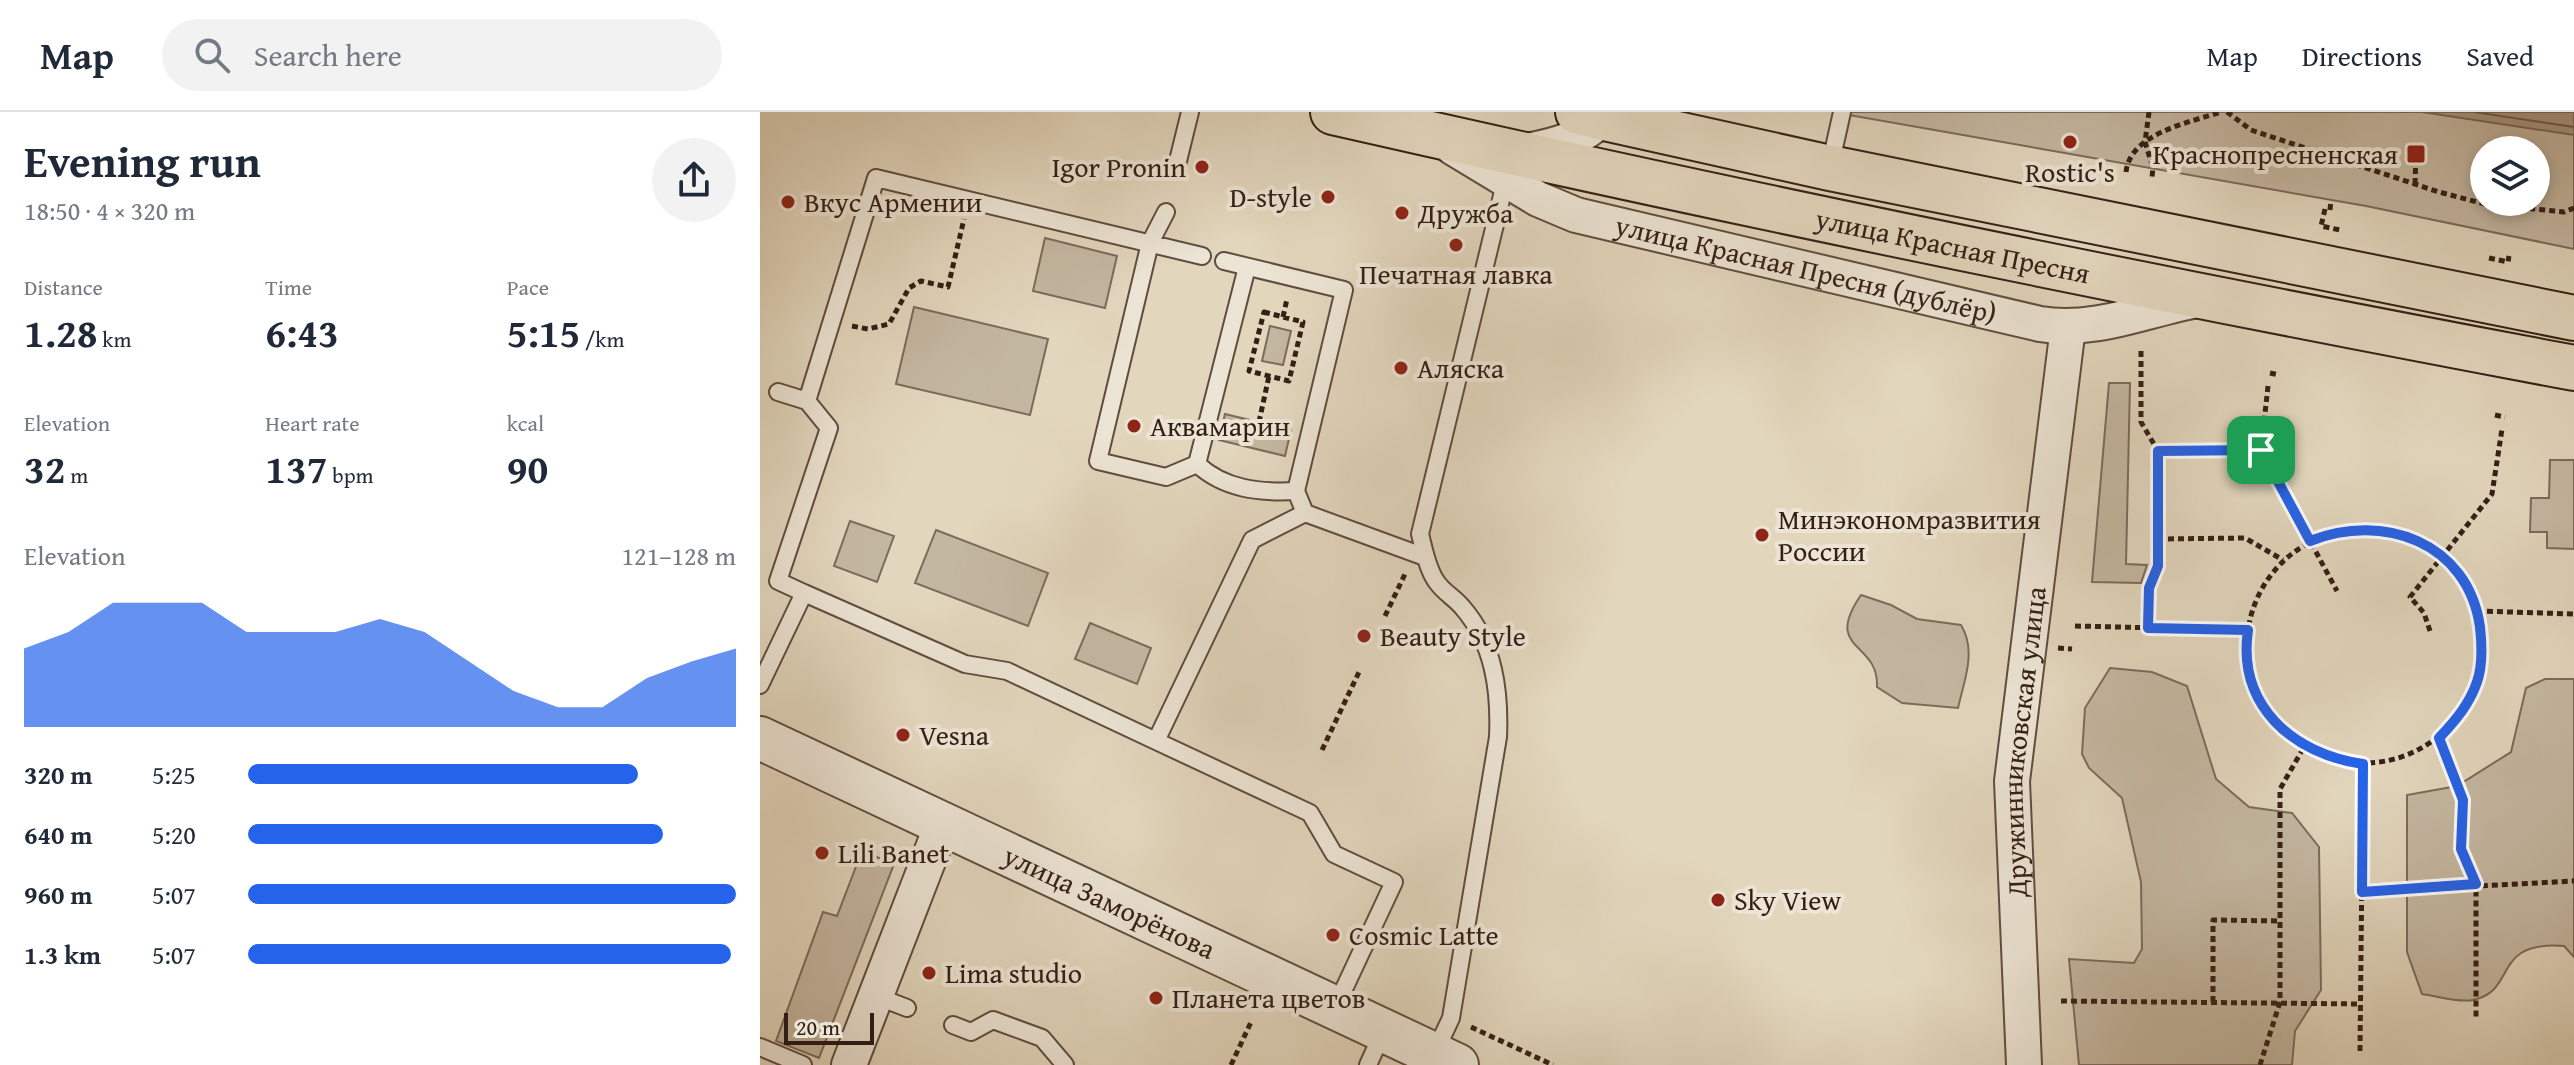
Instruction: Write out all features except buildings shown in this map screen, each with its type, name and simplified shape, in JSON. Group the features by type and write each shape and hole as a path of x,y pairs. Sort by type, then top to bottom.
{"main road":[{"name":"улица Красная Пресня","path":"1333,112 1423,133 1509,166 2574,368"},
{"name":"улица Красная Пресня","path":"1595,114 1830,168 2574,318"}],"street":[{"path":"1509,166 1557,145 1595,114"},
{"name":"улица Красная Пресня (дублёр)","path":"1509,166 1538,199 1614,226 2016,319 2068,327 2100,326 2143,310 2206,298"},
{"name":"Дружинниковская улица","path":"2024,1065 2012,781 2068,327"},
{"name":"улица Заморёнова","path":"760,738 1334,1009 1376,1049 1447,1046"},
{"path":"849,1065 942,825"}],"lane":[{"path":"1176,169 1190,112"},
{"path":"1830,168 1842,112"},
{"path":"1447,1046 1498,737 1499,701 1491,660 1479,632 1462,607 1435,580 1420,534 1509,166"},
{"path":"807,401 876,178 1202,256"},
{"path":"1166,212 1150,243 1098,461 1166,477 1197,464"},
{"path":"1224,261 1344,290 1296,491 1305,513"},
{"path":"1197,464 1247,267"},
{"path":"778,392 807,401 829,428 778,581 965,664 1007,671 1310,813 1334,854 1394,882 1334,1009"},
{"path":"1197,464 1214,480 1264,493 1296,491"},
{"path":"1156,741 1252,540 1305,513 1425,557"},
{"path":"760,685 804,593"},
{"path":"876,996 907,1008"},
{"path":"953,1025 971,1032 993,1020 1042,1038 1065,1065"},
{"path":"760,1047 803,1065"}],"path":[{"path":"2149,112 2145,142 2153,168 2152,177"},
{"path":"2126,172 2127,164 2145,142 2221,112"},
{"path":"2227,112 2251,130 2485,204 2564,212 2574,208"},
{"path":"2415,184 2416,154"},
{"path":"832,321 868,329 889,324 909,288 921,281 948,287 969,200"},
{"path":"2331,200 2321,226 2340,230"},
{"path":"2489,258 2508,262 2509,256"},
{"path":"1264,312 1303,322 1289,381 1269,376 1249,371 1264,312"},
{"path":"2141,351 2141,422 2158,451 2158,566 2149,588 2148,628"},
{"path":"2270,373 2279,375"},
{"path":"1259,422 1269,376"},
{"path":"2268,386 2261,450 2337,591"},
{"path":"2495,415 2505,417"},
{"path":"2430,631 2424,613 2410,597 2492,494 2502,429"},
{"path":"2158,451 2261,450"},
{"path":"2354,528 2400,533 2441,556 2463,580 2477,611 2482,646 2478,680 2462,713 2439,738 2410,755 2363,764 2337,760 2304,747 2285,734 2264,708 2250,678 2248,630 2251,613 2264,584 2284,560 2310,541 2354,528"},
{"path":"2158,539 2245,538 2284,560"},
{"path":"1385,616 1399,587"},
{"path":"2477,611 2574,614"},
{"path":"2075,626 2248,630"},
{"path":"1322,750 1360,670"},
{"path":"2439,738 2463,800 2461,849 2476,884 2476,1019"},
{"path":"2260,1065 2280,1002 2280,789 2304,747"},
{"path":"2360,1051 2363,764"},
{"path":"2362,892 2574,881"},
{"path":"2213,1002 2213,920 2280,921"},
{"path":"2061,1001 2361,1004"},
{"path":"1231,1065 1252,1020"},
{"path":"1447,1046 1553,1065"}],"shaded area":[{"path":"1832,112 2574,112 2574,249 2366,206"},
{"path":"1045,238 1117,256 1105,308 1033,291"},
{"path":"914,307 1048,339 1030,415 896,384"},
{"path":"1270,326 1291,331 1283,365 1262,361"},
{"path":"2109,383 2130,383 2126,564 2147,565 2141,583 2092,582"},
{"path":"1225,414 1291,430 1285,456 1219,440"},
{"path":"2550,460 2574,460 2574,549 2547,548 2547,532 2530,532 2531,498 2549,498"},
{"path":"850,521 894,536 877,582 834,566"},
{"path":"936,530 1048,573 1028,626 915,583"},
{"path":"1861,595 1891,605 1917,619 1961,625 1969,656 1958,708 1902,703 1877,687 1870,661 1849,637 1847,627"},
{"path":"1090,623 1151,648 1137,684 1075,659"},
{"path":"2110,668 2152,672 2187,686 2216,779 2249,807 2292,813 2319,847 2321,990 2295,1031 2292,1065 2079,1065 2069,959 2134,963 2142,949 2141,882 2122,798 2089,768 2082,754 2085,708"},
{"path":"2545,679 2574,679 2574,957 2564,946 2541,946 2515,958 2487,995 2461,1001 2422,994 2407,952 2407,795 2457,786 2511,752 2526,688"},
{"path":"862,851 894,864 819,1058 776,1041 823,912 837,916"}],"water":[{"path":"2422,112 2574,112 2574,135"}],"place":[{"name":"Rostic's","path":"2070,142"},
{"name":"Краснопресненская","path":"2416,154"},
{"name":"Igor Pronin","path":"1202,167"},
{"name":"D-style","path":"1328,197"},
{"name":"Вкус Армении","path":"788,202"},
{"name":"Дружба","path":"1402,213"},
{"name":"Печатная лавка","path":"1456,245"},
{"name":"Аляска","path":"1401,368"},
{"name":"Аквамарин","path":"1134,426"},
{"name":"Минэкономразвития России","path":"1762,535"},
{"name":"Beauty Style","path":"1364,636"},
{"name":"Vesna","path":"903,735"},
{"name":"Lili Banet","path":"822,853"},
{"name":"Sky View","path":"1718,900"},
{"name":"Cosmic Latte","path":"1333,935"},
{"name":"Lima studio","path":"929,973"},
{"name":"Планета цветов","path":"1156,998"}],"route":[{"path":"2261,450 2310,541 2354,528 2400,533 2441,556 2463,580 2477,611 2482,646 2478,680 2462,713 2439,738 2463,800 2461,849 2476,884 2362,892 2363,764 2313,752 2285,734 2264,708 2250,678 2246,644 2248,630 2148,628 2149,588 2158,566 2158,451 2261,450"}]}
